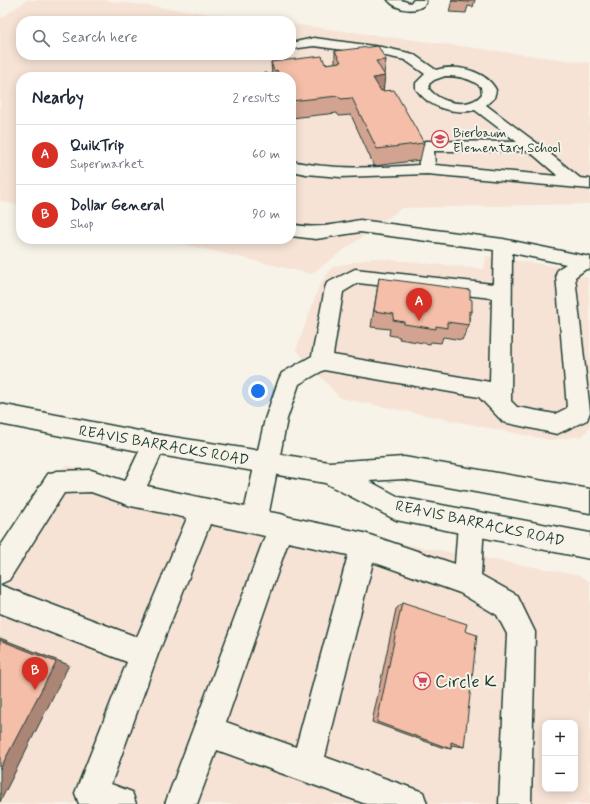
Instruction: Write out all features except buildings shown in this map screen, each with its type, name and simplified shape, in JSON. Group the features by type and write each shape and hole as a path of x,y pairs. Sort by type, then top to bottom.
{"main road":[{"path":"394,0 404,6 416,5 420,3 420,0"},
{"path":"296,46 314,42 381,51 409,57 434,74"},
{"path":"454,72 469,75 482,81 487,86 490,91 489,96 477,105 467,107 455,107 433,100 426,95 422,89 423,83 427,78 434,74 454,72"},
{"path":"477,105 583,183"},
{"path":"426,169 426,146 533,147"},
{"path":"296,167 339,171 393,171 426,169 583,183"},
{"path":"296,232 316,233 360,226 504,245 587,263"},
{"path":"500,403 504,245"},
{"path":"181,804 208,731 268,524 267,462 276,419 290,378 322,361 485,389 511,415 557,424 579,413 565,274 587,263"},
{"path":"322,361 334,288 355,276 503,292"},
{"name":"REAVIS BARRACKS ROAD","path":"0,414 154,444 329,473 404,468 590,502"},
{"path":"132,494 154,444"},
{"name":"REAVIS BARRACKS ROAD","path":"329,473 396,508 471,524 590,546"},
{"path":"0,571 57,482 91,481 132,494 203,511 364,546 467,582 507,605 521,632 515,804"},
{"path":"120,804 91,793 144,654 203,511"},
{"path":"467,582 471,524"},
{"path":"307,766 364,546"},
{"path":"0,599 144,654"},
{"path":"208,731 411,804"}],"shaded area":[{"name":"Bierbaum Elementary School","path":"27,0 102,0 227,16 16,16 16,60 296,60 296,25 590,63 590,204 402,208 311,274 183,244 296,244 296,72 16,72 16,205 0,201 0,19"},
{"path":"486,256 555,266 588,278 590,319 590,426 583,436 549,440 340,398 296,350 319,286 332,267 373,258 484,269"},
{"path":"65,465 403,544 580,575 590,582 590,804 0,804 0,543"}],"place":[{"name":"Bierbaum Elementary School","path":"440,139"},
{"name":"QuikTrip","path":"419,321"},
{"name":"Circle K","path":"422,681"},
{"name":"Dollar General","path":"35,690"}]}
